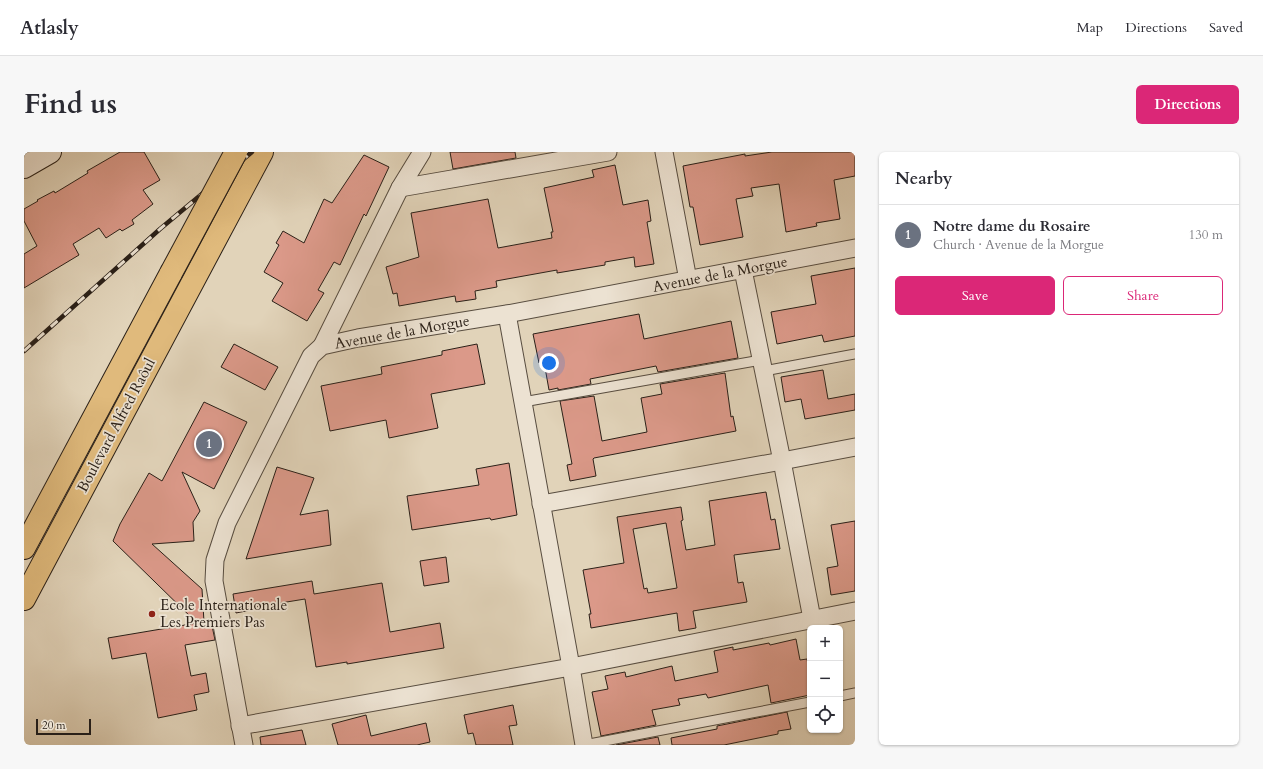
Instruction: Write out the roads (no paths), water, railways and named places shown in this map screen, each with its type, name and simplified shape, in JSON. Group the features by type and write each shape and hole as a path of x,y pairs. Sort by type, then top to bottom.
{"main road":[{"path":"24,167 50,152"},
{"path":"24,548 236,152"},
{"name":"Boulevard Alfred Raôul","path":"24,599 262,152"}],"street":[{"path":"322,346 400,188 422,152"},
{"path":"400,188 608,152"},
{"path":"664,152 688,280"},
{"name":"Avenue de la Morgue","path":"244,745 214,581 215,560 227,523 310,356 322,346 358,338 507,314 855,248"},
{"path":"743,270 782,461 812,619"},
{"path":"507,314 584,745"},
{"path":"541,504 855,447"},
{"path":"240,726 571,667 855,611"}],"lane":[{"path":"523,402 763,365 855,354"},
{"path":"843,695 855,693"},
{"path":"584,745 807,703"}],"railway":[{"path":"24,351 160,229 252,152"}],"place":[{"name":"Notre dame du Rosaire","path":"209,444"},
{"name":"Ecole Internationale Les Premiers Pas","path":"152,614"}]}
